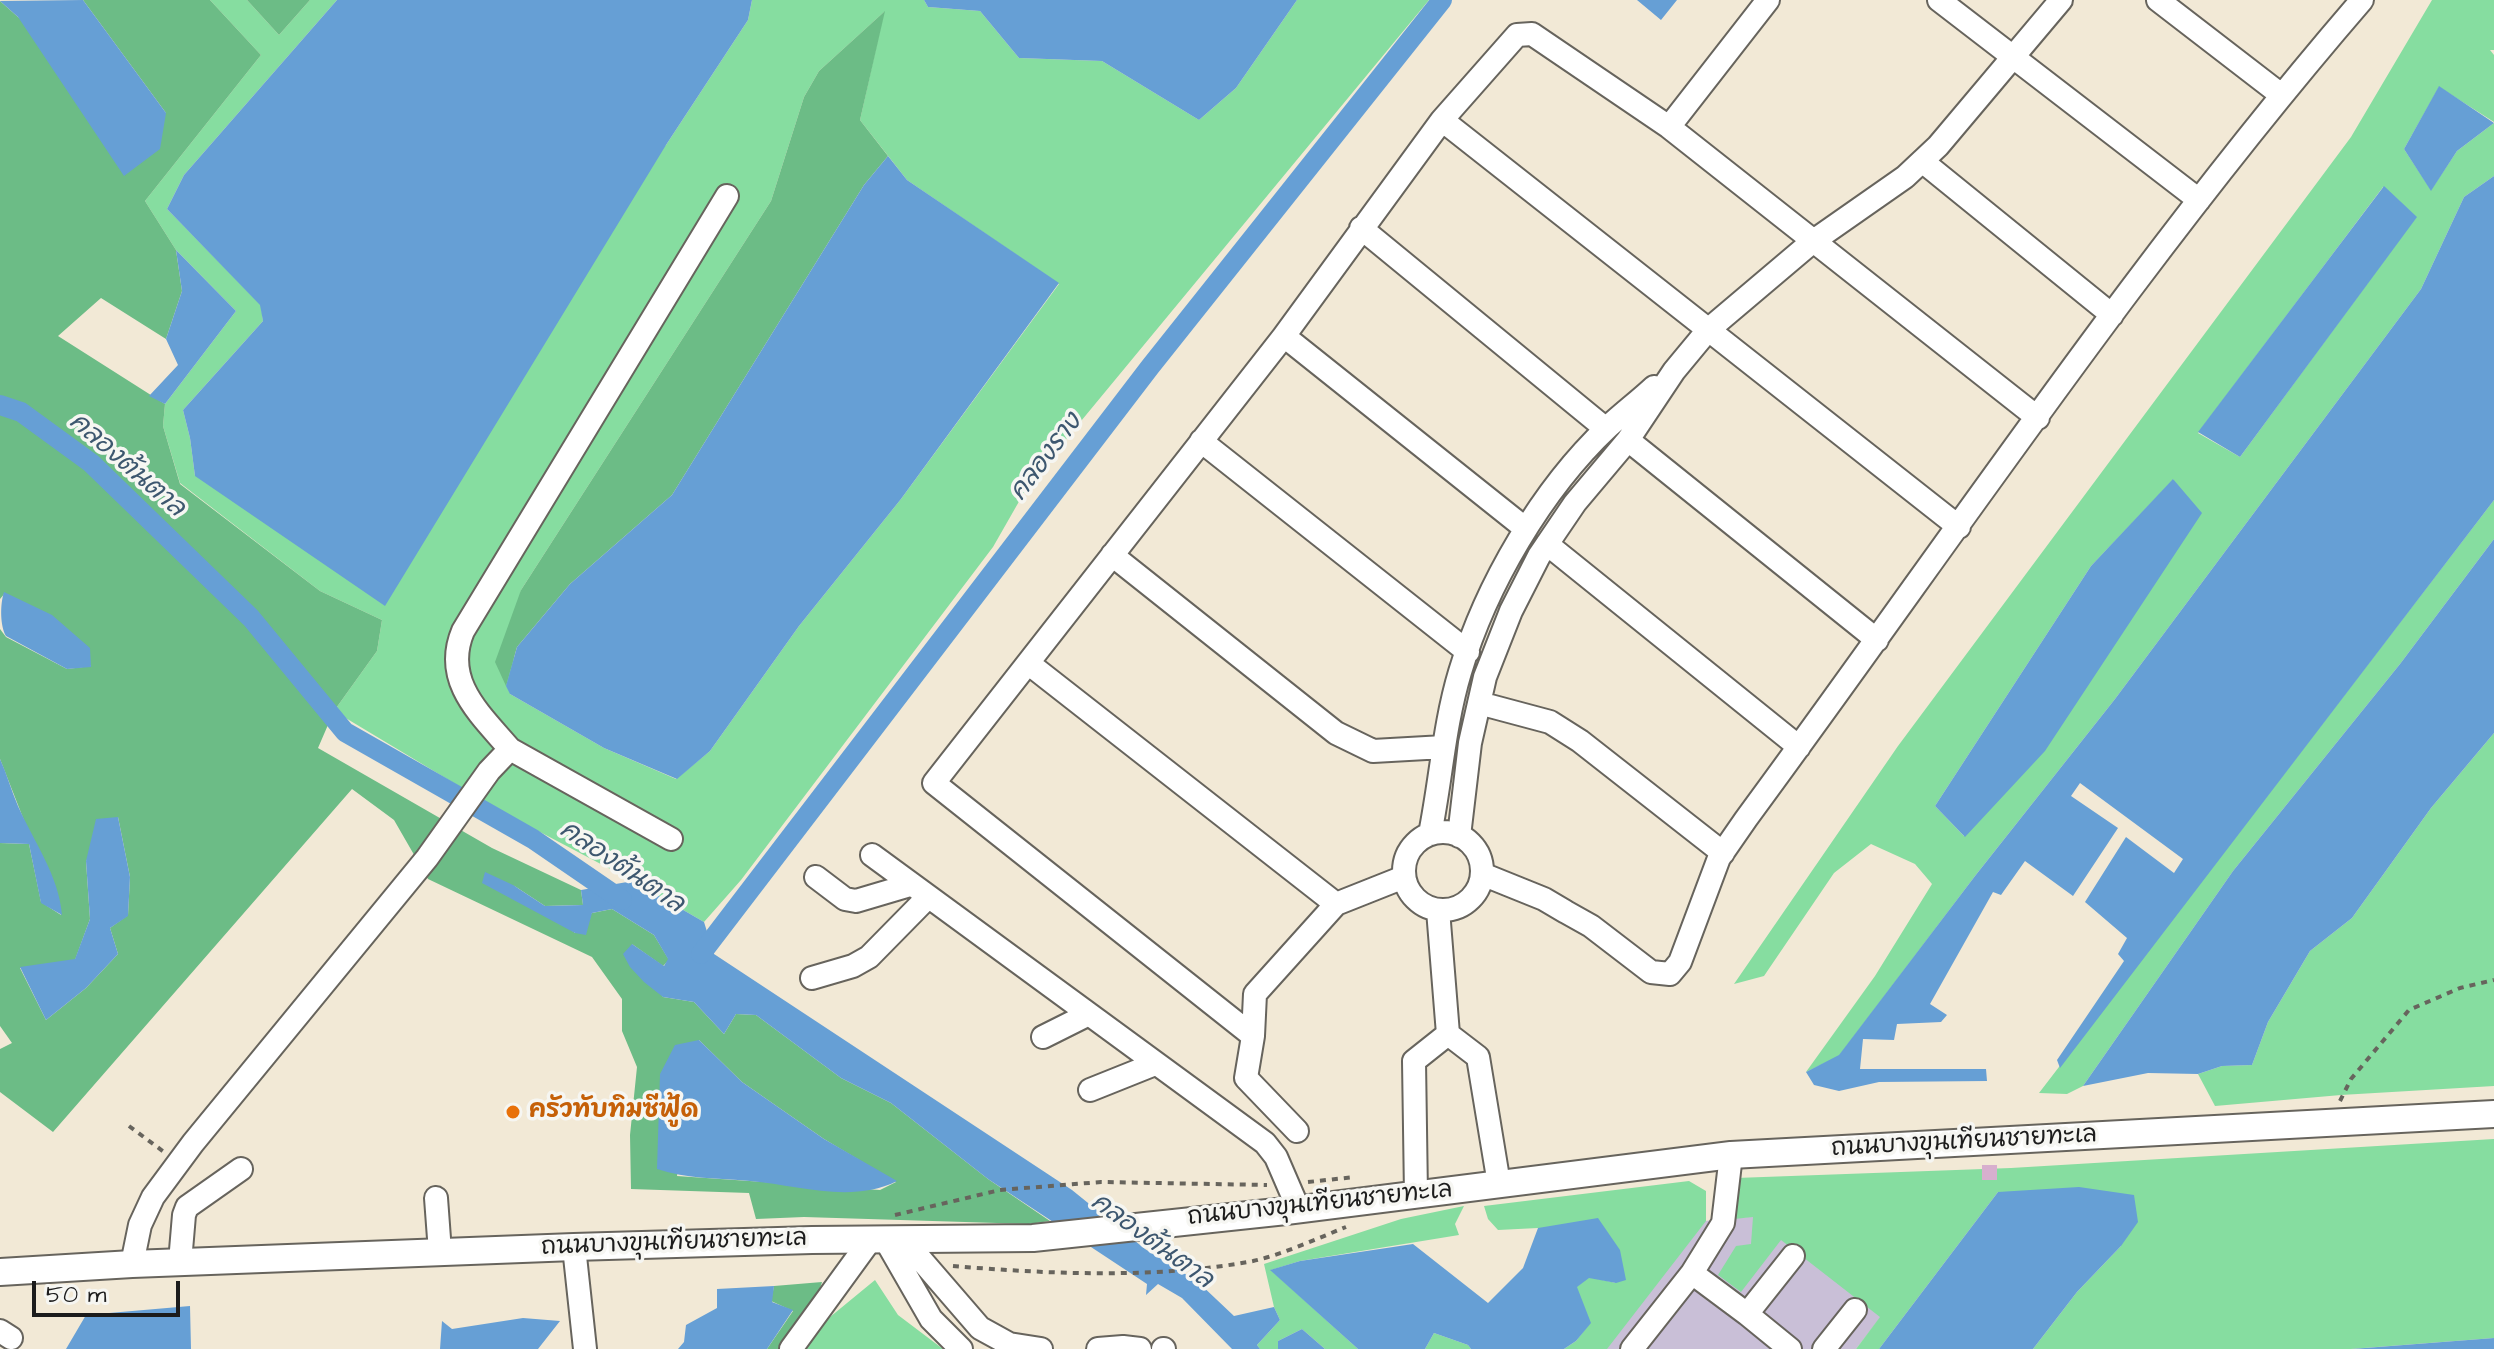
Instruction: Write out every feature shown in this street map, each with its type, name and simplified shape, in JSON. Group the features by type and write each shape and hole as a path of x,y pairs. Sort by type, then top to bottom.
{"main road":[{"name":"ถนนบางขุนเทียนชายทะเล","path":"0,1272 574,1247 1033,1238 1416,1195 1731,1155 2494,1114"}],"street":[{"path":"1669,127 1768,0"},
{"path":"1939,0 2199,200"},
{"path":"1459,836 1470,743 1485,677 1511,611 1547,544 1575,503 1628,440 1674,371 1708,330 1812,242 1905,177 1938,146 2061,0"},
{"path":"2158,0 2280,94"},
{"path":"1482,874 1544,899 1591,926 1651,972 1670,974 1680,962 1723,853 2112,315 2280,94 2362,0"},
{"path":"1253,1036 934,783 1284,336 1442,120 1517,35 1532,34 1669,127 2038,418"},
{"path":"1442,120 1959,527"},
{"path":"1922,161 2112,315"},
{"path":"671,839 510,749 467,698 458,672 457,647 463,631 727,196"},
{"path":"1361,228 1606,429"},
{"path":"1284,336 1526,529"},
{"path":"1430,834 1460,671 1486,604 1515,547 1552,491 1606,429 1674,371"},
{"path":"1628,440 1877,640"},
{"path":"1201,441 1468,652"},
{"path":"1547,544 1799,747"},
{"path":"1112,555 1336,733 1373,751 1444,747"},
{"path":"1028,663 1336,904"},
{"path":"1479,703 1550,722 1580,741 1723,853"},
{"path":"132,1264 140,1225 153,1197 427,858 489,771 510,749"},
{"path":"1443,832 1459,836 1476,849 1481,861 1482,874 1473,897 1451,910 1426,907 1408,889 1404,877 1404,863 1409,851 1430,834 1443,832"},
{"path":"872,855 1265,1143 1276,1157 1298,1208"},
{"path":"816,877 845,899 856,901 919,892"},
{"path":"1297,1131 1246,1078 1253,1036 1255,994 1336,904 1404,877"},
{"path":"812,978 853,966 869,957 919,892"},
{"path":"1438,910 1448,1034 1478,1057 1499,1184"},
{"path":"1043,1037 1087,1015"},
{"path":"1416,1195 1414,1061 1448,1034"},
{"path":"1090,1090 1155,1064"},
{"path":"1632,1349 1692,1273 1723,1223 1731,1155"},
{"path":"180,1262 187,1207 241,1169"},
{"path":"436,1198 440,1252"},
{"path":"791,1349 887,1239"},
{"path":"887,1239 931,1319 961,1349"},
{"path":"887,1239 980,1328 1009,1344 1041,1349"},
{"path":"574,1247 585,1349"},
{"path":"1747,1314 1793,1256"},
{"path":"1692,1273 1790,1349"},
{"path":"1824,1349 1855,1310"},
{"path":"1098,1349 1140,1349"}],"path":[{"path":"2331,1123 2351,1079 2409,1010 2460,988 2494,980"},
{"path":"129,1126 179,1163"},
{"path":"1000,1190 1101,1182"},
{"name":"ถนนบางขุนเทียนชายทะเล","path":"966,1267 1032,1273 1188,1269 1255,1260 1356,1223"}],"shaded area":[{"path":"1974,1196 1856,1349 1601,1349 1694,1222"}],"green space":[{"path":"83,0 210,0 261,55 145,201 176,250 182,291 166,339 101,298 58,336 165,404 163,426 180,484 320,591 382,620 377,651 334,711 318,748 492,848 581,890 583,905 545,906 513,885 575,933 592,913 612,909 654,935 669,960 663,966 632,944 663,997 694,1002 724,1034 736,1014 756,1015 841,1078 891,1103 988,1179 1050,1221 1029,1224 804,1217 756,1219 749,1193 631,1189 630,1135 637,1067 622,1031 622,999 592,957 428,879 394,820 352,789 53,1132 0,1092 0,1049 12,1043 0,1026 0,843 29,844 41,902 61,915 0,759 0,629 6,637 67,669 91,666 5,593 0,599 0,1 18,17 166,113","holes":["118,817 130,877 128,915 110,928 118,954 86,988 46,1020 20,968 75,960 90,919 86,861","699,1040 742,1082 824,1139 896,1182 880,1190 677,1176"]},
{"path":"210,0 247,0 279,35 310,0 337,0 184,175 167,209 261,305 263,321 183,410 195,476 666,145 748,20 752,0 924,0 928,7 980,11 1019,58 1102,61 1199,120 1236,88 1297,0 1429,0 1029,484 993,547 741,880 704,922 502,812 334,711 377,651 382,620 320,591 180,483 163,426 165,404 236,311 176,250 145,201 261,55","holes":["884,12 860,120 907,180 1059,284 901,499 799,626 710,751 676,779 604,748 510,694 521,590 771,201 804,97 819,71"]},
{"path":"247,0 310,0 279,35"},
{"path":"2432,0 2494,0 2494,50 2490,50 2494,55 2494,122 2439,87 2404,149 2431,190 2457,151 2494,123 2494,176 2464,197 2421,289 2115,699 1975,876 1839,1056 1806,1072 1875,976 1932,884 1915,864 1871,844 1834,873 1764,976 1734,984 1898,746 2351,137","holes":["2383,187 2416,217 2240,457 2198,433","2174,479 1965,836 1964,836 1935,806 2091,566"]},
{"path":"885,11 860,120 888,156 864,185 672,495 570,584 517,647 506,686 495,662 521,590 771,201 804,97 819,71"},
{"path":"2494,500 2494,539 2400,664 2233,871 2083,1086 2067,1094 2039,1093"},
{"path":"2494,733 2494,1086 2215,1106 2198,1074 2222,1066 2252,1065 2268,1022 2310,951 2352,918 2431,808"},
{"path":"2494,1139 2494,1338 2351,1349 2033,1349 2077,1292 2121,1246 1998,1192 1879,1349 1856,1349 1880,1317 1781,1240 1741,1292 1718,1275 1736,1246 1751,1244 1753,1217 1734,1219 1736,1178 2011,1168"},
{"path":"1689,1181 1706,1191 1706,1221 1607,1349 1564,1349 1576,1341 1590,1323 1576,1287 1589,1277 1616,1283 1538,1228 1498,1230 1488,1219 1484,1206"},
{"path":"1464,1206 1455,1224 1459,1235 1300,1261 1271,1270 1358,1349 1325,1349 1302,1329 1278,1341 1278,1349 1260,1349 1257,1345 1280,1320 1264,1264 1401,1219"},
{"path":"875,1280 898,1315 943,1349 804,1349 830,1317"},
{"path":"822,1282 818,1295 782,1349 767,1349 793,1311 771,1301 774,1286"},
{"path":"1434,1333 1468,1345 1471,1349 1425,1349"}],"water":[{"path":"83,0 166,113 160,149 124,176 18,17 0,1"},
{"path":"337,0 752,0 748,20 666,145 385,606 195,476 183,410 263,321 260,305 167,209 184,175"},
{"path":"924,0 1297,0 1236,88 1199,120 1102,61 1019,58 980,11 928,7"},
{"path":"1637,0 1677,0 1661,20"},
{"path":"2439,86 2494,123 2457,151 2431,191 2404,149"},
{"path":"888,156 907,180 1059,283 901,499 799,626 710,751 677,779 604,748 510,694 506,686 517,647 570,584 672,495 864,185"},
{"path":"2494,176 2494,500 2060,1068 2057,1060 2124,961 2118,954 2127,938 2085,902 2126,837 2174,873 2183,859 2080,783 2071,796 2118,828 2073,896 2025,861 2001,895 1993,892 1930,1004 1947,1015 1941,1022 1897,1024 1894,1040 1863,1039 1860,1069 1986,1069 1987,1081 1879,1082 1839,1091 1814,1085 1806,1072 1839,1055 2115,699 2421,289 2464,197"},
{"path":"2384,186 2417,217 2240,457 2198,432"},
{"path":"176,250 236,311 165,404 149,396 178,365 166,339 182,291"},
{"path":"2173,479 2202,513 2045,751 1965,837 1935,806 2091,566"},
{"path":"2494,539 2494,733 2431,808 2352,918 2310,951 2268,1022 2252,1065 2222,1066 2198,1074 2148,1073 2083,1086 2233,871 2400,664"},
{"path":"4,592 52,615 90,648 91,667 67,669 6,636 1,615"},
{"path":"0,759 18,806 51,873 62,915 41,903 29,844 0,843"},
{"path":"118,817 130,877 128,916 110,928 118,954 86,988 46,1020 20,967 75,959 90,919 86,861 96,819"},
{"path":"485,872 513,885 545,906 583,905 581,890 633,881 704,922 714,954 1072,1190 1145,1249 1198,1282 1234,1316 1274,1307 1280,1320 1257,1345 1260,1349 1232,1349 1182,1298 1158,1284 1146,1295 1147,1284 988,1179 891,1103 841,1078 756,1015 736,1014 724,1034 694,1002 663,997 630,967 623,954 632,944 664,966 668,959 654,935 612,909 592,913 586,935 575,933 482,883"},
{"path":"699,1040 742,1082 824,1139 897,1181 879,1188 843,1192 691,1176 657,1169 660,1074 675,1045"},
{"path":"2079,1187 2134,1195 2138,1222 2121,1246 2077,1292 2033,1349 1879,1349 1998,1192"},
{"path":"1598,1218 1620,1250 1626,1280 1616,1283 1589,1278 1577,1287 1591,1323 1576,1341 1564,1349 1471,1349 1468,1345 1434,1333 1425,1349 1358,1349 1270,1270 1300,1261 1413,1244 1488,1303 1523,1268 1538,1228"},
{"path":"774,1286 772,1302 793,1310 767,1349 678,1349 684,1342 686,1325 717,1308 717,1289"},
{"path":"190,1306 191,1349 66,1349 86,1315"},
{"path":"523,1318 560,1321 538,1349 440,1349 442,1321 452,1329"},
{"path":"1302,1329 1325,1349 1278,1349 1278,1341"},
{"path":"2494,1338 2494,1349 2352,1349"}],"building":[{"path":"1982,1165 1997,1165 1997,1180 1982,1180"}],"waterway":[{"name":"คลองราง","path":"701,954 1150,367 1442,0"},
{"name":"คลองต้นตาล","path":"0,405 21,412 91,463 251,618 345,732 533,839 622,900"}],"place":[{"name":"ครัวทับทิมซีฟู้ด","path":"513,1112"}]}
